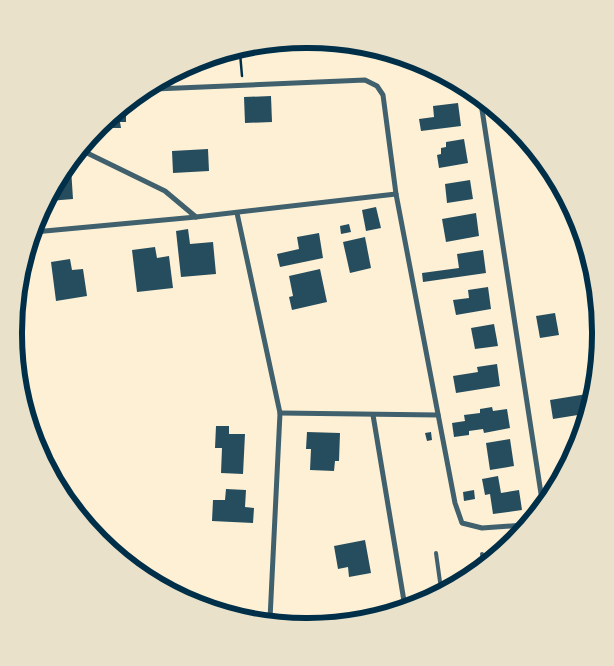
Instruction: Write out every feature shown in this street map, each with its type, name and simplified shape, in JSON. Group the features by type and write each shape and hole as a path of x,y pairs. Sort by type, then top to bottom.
{"street":[{"path":"164,88 365,80 377,86 383,95 396,194 455,504 462,523 482,528 516,526"},
{"path":"482,108 541,495"},
{"path":"87,153 164,191 196,217"},
{"path":"42,231 237,213 396,194"},
{"path":"237,213 280,414 270,615"},
{"path":"280,414 438,416"},
{"path":"373,415 404,600"}],"lane":[{"path":"436,553 440,584"}],"path":[{"path":"240,56 242,85"}],"building":[{"path":"271,96 272,122 245,123 244,97"},
{"path":"458,103 461,126 421,131 419,119 434,117 433,106"},
{"path":"126,113 126,122 120,122 121,128 110,128"},
{"path":"464,139 468,163 439,168 437,155 441,154 441,148 446,147 446,142"},
{"path":"208,149 209,171 173,173 172,151"},
{"path":"71,173 73,199 56,200"},
{"path":"470,180 473,199 447,203 445,184"},
{"path":"376,207 381,228 366,231 362,210"},
{"path":"476,213 479,236 446,242 442,219"},
{"path":"349,224 351,232 341,234 340,226"},
{"path":"188,229 190,244 213,242 216,274 181,277 176,231"},
{"path":"319,233 323,258 280,267 277,254 299,249 297,237"},
{"path":"365,237 371,268 350,273 343,242"},
{"path":"155,247 157,258 169,256 173,288 137,292 132,250"},
{"path":"483,250 486,273 423,282 422,273 459,268 457,254"},
{"path":"70,259 72,270 83,269 87,296 56,301 51,262"},
{"path":"320,269 327,302 292,310 289,297 293,296 289,276"},
{"path":"488,287 491,309 456,315 453,300 469,298 468,290"},
{"path":"555,313 559,335 540,338 536,316"},
{"path":"494,324 498,346 475,349 471,328"},
{"path":"497,364 500,386 456,393 453,376 478,372 477,367"},
{"path":"585,394 579,415 553,419 550,400"},
{"path":"492,407 493,411 507,409 510,428 484,433 483,429 469,431 469,435 454,437 452,423 465,421 464,415 480,413 480,409"},
{"path":"216,426 229,426 229,434 245,434 243,474 221,473 222,448 215,448"},
{"path":"307,432 340,433 339,461 335,461 334,471 310,470 311,449 306,449"},
{"path":"431,432 432,440 427,441 425,433"},
{"path":"510,439 514,466 490,470 486,443"},
{"path":"498,476 501,493 519,490 522,510 493,514 490,494 485,495 482,479"},
{"path":"226,489 246,490 245,507 254,508 253,523 212,521 213,500 225,500"},
{"path":"474,490 475,499 464,501 463,492"},
{"path":"365,540 371,573 349,577 348,567 338,569 334,546"}]}
